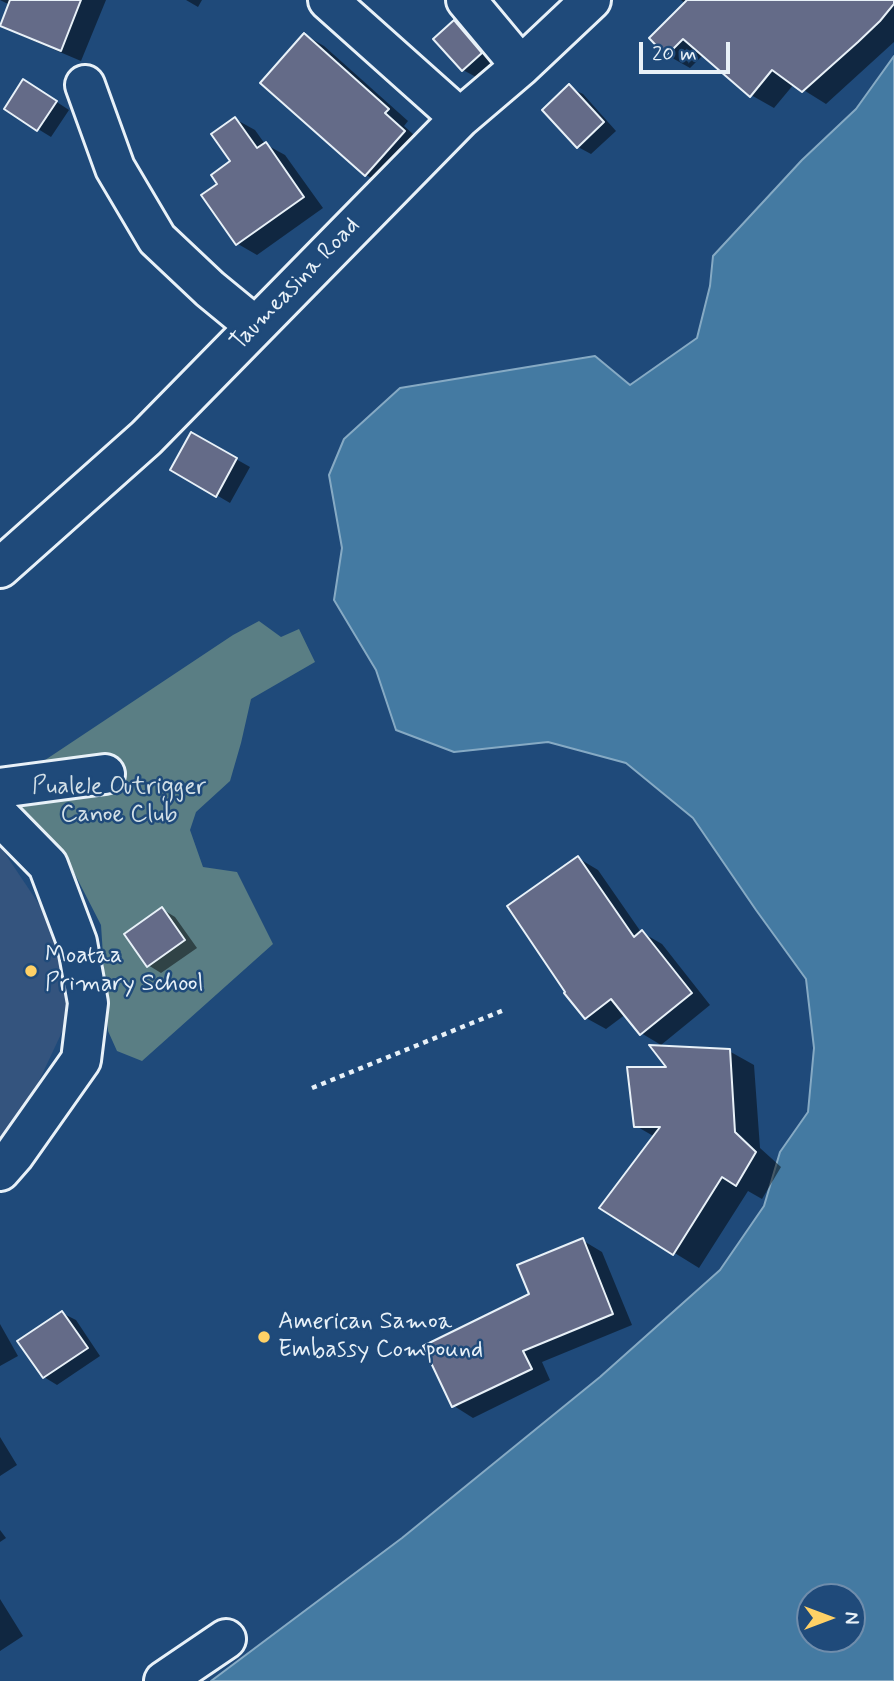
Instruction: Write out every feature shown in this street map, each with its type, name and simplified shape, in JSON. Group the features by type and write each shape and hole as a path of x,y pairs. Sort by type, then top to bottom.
{"street":[{"path":"328,0 460,118"},
{"path":"466,0 521,66"},
{"name":"Taumeasina Road","path":"0,568 146,438 460,118 521,66 591,0"},
{"path":"85,85 114,168 157,239 210,289 255,326"},
{"path":"0,788 105,774"},
{"path":"0,816 48,866 77,942 88,1003 81,1060 0,1171"},
{"path":"164,1681 226,1639"}],"path":[{"path":"312,1088 504,1010"}],"shaded area":[{"path":"894,56 894,1681 211,1681 402,1538 600,1377 720,1270 764,1206 780,1152 808,1112 814,1048 806,979 693,818 626,763 548,742 454,752 396,730 376,670 334,600 342,548 329,475 344,439 400,388 595,356 630,385 697,338 710,286 713,256 802,160 856,109"},
{"name":"Moataa Primary School","path":"0,846 55,928 70,1015 23,1115 0,1140"}],"green space":[{"name":"Pualele Outrigger Canoe Club","path":"259,621 281,637 299,629 315,662 251,699 230,781 196,812 190,830 203,867 237,872 273,944 142,1061 117,1051 108,1031 101,925 64,853 12,816 0,790 233,635"}],"building":[{"path":"10,0 81,0 61,51 0,26"},
{"path":"687,0 894,0 894,4 880,21 802,92 772,70 750,97 683,39 666,56 649,38"},
{"path":"454,20 482,53 462,71 433,39"},
{"path":"304,33 389,109 385,113 405,131 365,176 260,83"},
{"path":"23,79 57,101 37,131 4,109"},
{"path":"569,84 604,122 577,148 542,110"},
{"path":"235,117 257,148 266,142 304,197 236,245 201,195 217,184 211,175 230,161 211,134"},
{"path":"191,432 237,458 216,497 170,470"},
{"path":"578,856 634,937 642,930 692,993 640,1035 611,999 585,1019 564,993 507,906"},
{"path":"162,907 185,940 147,967 124,934"},
{"path":"649,1045 730,1049 735,1132 756,1152 736,1186 722,1177 673,1255 599,1208 660,1127 634,1127 627,1067 666,1067"},
{"path":"583,1238 613,1314 523,1351 532,1369 452,1407 423,1346 529,1294 517,1265"},
{"path":"62,1311 88,1348 43,1378 17,1341"}],"place":[{"name":"Moataa Primary School","path":"31,971"},
{"name":"American Samoa Embassy Compound","path":"264,1337"}]}
